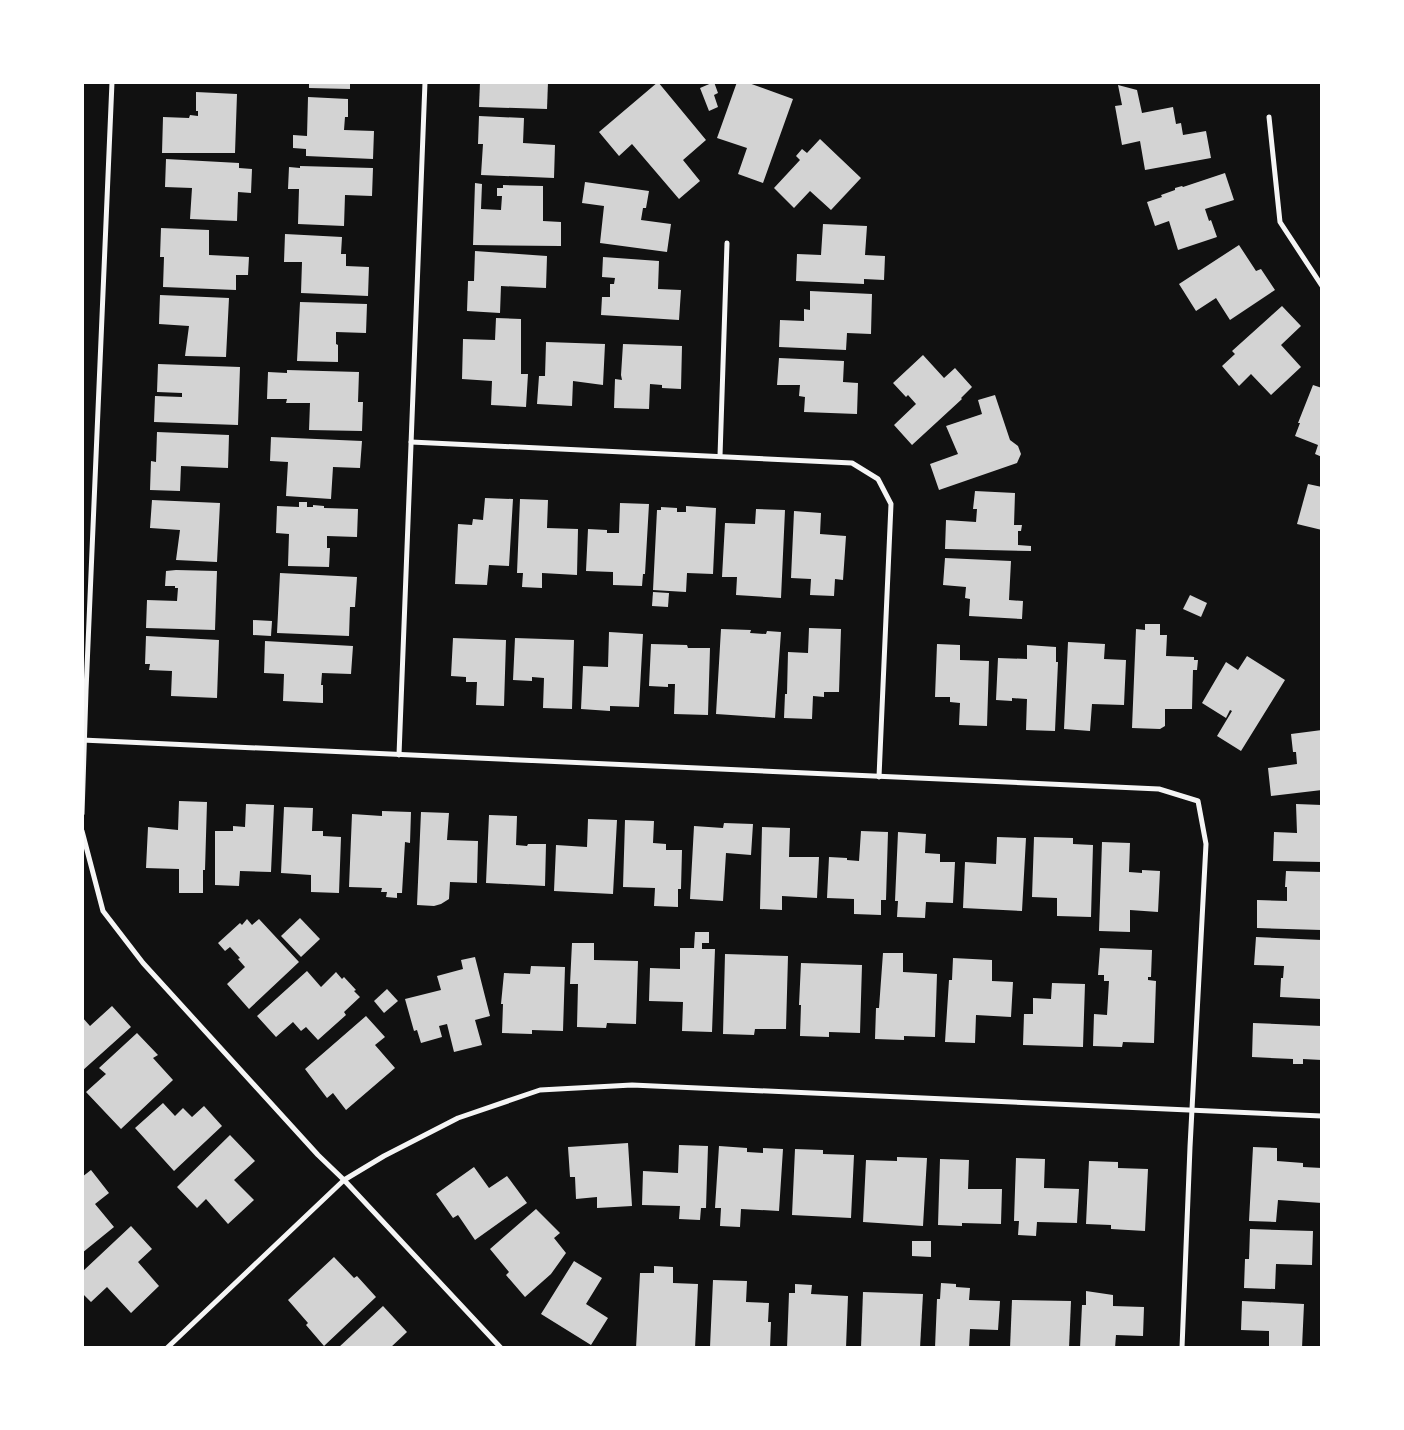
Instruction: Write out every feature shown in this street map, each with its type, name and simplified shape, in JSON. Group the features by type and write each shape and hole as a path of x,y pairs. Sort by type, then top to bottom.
{"street":[{"path":"82,814 83,740 112,82"},
{"path":"399,755 425,82"},
{"path":"1270,117 1280,222 1322,286"},
{"path":"720,456 727,243"},
{"path":"411,442 852,463 878,479 891,504 879,777"},
{"path":"83,740 1158,789 1198,801 1206,844 1182,1348"},
{"path":"82,831 103,911 143,963 312,1148 501,1348"},
{"path":"167,1348 344,1180 384,1156 458,1118 540,1090 632,1085 1322,1116"}],"building":[{"path":"309,82 350,82 350,89 309,88"},
{"path":"480,82 548,82 547,109 479,107"},
{"path":"658,82 706,140 683,160 700,181 679,199 632,144 619,156 599,132"},
{"path":"714,82 718,93 714,95 718,107 709,111 700,88"},
{"path":"737,82 746,82 793,99 763,183 738,174 747,148 717,138"},
{"path":"1118,85 1137,90 1142,113 1173,107 1176,124 1181,123 1183,135 1206,131 1211,158 1145,170 1140,141 1122,145 1115,106 1122,105"},
{"path":"196,92 237,94 235,153 162,153 163,117 189,118 190,115 198,116 198,111 196,111"},
{"path":"308,97 348,99 348,117 345,117 344,130 374,131 373,159 306,156 306,149 293,148 293,135 307,136"},
{"path":"479,116 524,118 523,143 555,145 554,178 481,175 483,144 478,144"},
{"path":"820,139 861,178 831,210 810,191 794,208 774,188 800,160 796,156 802,149 807,153"},
{"path":"166,159 239,163 239,168 252,169 251,193 238,192 237,221 190,219 192,188 165,187"},
{"path":"300,166 373,168 372,196 345,195 344,226 298,224 299,189 288,189 289,167 300,168"},
{"path":"1225,173 1234,200 1205,209 1217,237 1178,250 1169,221 1155,226 1147,202 1162,197 1161,195 1175,190 1175,188"},
{"path":"585,182 649,191 646,208 643,208 641,220 671,224 667,252 600,243 604,206 582,203"},
{"path":"475,183 482,184 481,209 501,210 502,196 497,196 497,188 503,188 503,185 543,186 543,221 561,222 561,246 473,245"},
{"path":"823,224 867,226 865,255 885,256 884,280 864,279 864,284 796,281 797,254 821,255"},
{"path":"161,228 209,230 209,255 249,257 248,275 236,275 236,290 163,287 164,257 160,257"},
{"path":"285,234 342,237 341,254 346,254 346,266 369,267 368,296 301,293 302,262 284,262"},
{"path":"1239,245 1256,271 1261,269 1275,290 1230,320 1216,298 1196,311 1179,284"},
{"path":"475,251 547,256 546,288 501,286 500,313 467,311 468,281 474,281"},
{"path":"603,257 659,261 658,289 681,290 679,320 601,315 602,297 610,297 610,284 614,284 615,278 602,277"},
{"path":"810,291 872,294 871,334 847,333 846,350 779,347 780,320 804,321 804,309 810,310"},
{"path":"160,295 229,298 226,357 185,356 189,326 159,324"},
{"path":"300,302 367,304 366,333 336,332 338,362 297,361"},
{"path":"1282,306 1301,326 1281,345 1301,367 1271,395 1251,374 1239,386 1222,366 1235,354 1232,351"},
{"path":"496,318 521,319 521,374 528,374 526,407 491,405 492,381 462,379 463,339 495,340"},
{"path":"546,342 605,344 603,385 573,381 572,406 537,404 539,376 545,376"},
{"path":"623,344 682,346 681,389 662,388 662,385 650,384 649,409 614,408 615,379 622,380"},
{"path":"923,355 944,378 955,368 972,387 962,399 912,445 894,425 916,404 908,395 906,397 893,383"},
{"path":"779,358 844,361 843,382 858,383 857,414 804,412 805,397 799,396 800,385 777,385"},
{"path":"158,364 240,367 238,425 154,422 155,396 182,397 182,393 157,392"},
{"path":"287,370 359,372 358,402 363,402 362,431 309,430 310,403 286,403 287,399 267,399 268,372 287,373"},
{"path":"1313,385 1322,388 1322,457 1315,454 1318,445 1295,436"},
{"path":"995,395 1010,440 1018,446 1021,454 1017,463 939,490 930,464 958,454 946,426 982,414 978,400"},
{"path":"157,432 229,435 228,468 181,466 180,491 150,490 151,461 156,462"},
{"path":"271,437 362,441 360,468 333,467 331,499 286,496 288,462 270,461"},
{"path":"1308,484 1322,487 1322,530 1297,524"},
{"path":"975,491 1015,493 1014,525 1022,525 1021,531 1018,531 1018,545 1031,546 1031,551 945,549 946,520 976,522 977,509 973,509"},
{"path":"485,498 513,499 509,566 489,565 487,585 455,584 458,524 472,525 473,519 483,520"},
{"path":"520,499 548,500 547,528 578,529 577,575 542,573 542,588 522,587 523,573 517,573"},
{"path":"152,500 220,503 217,562 176,560 180,530 150,528"},
{"path":"299,502 307,502 307,507 313,507 313,505 324,506 324,508 358,509 357,537 327,536 327,548 330,548 329,567 288,566 289,534 276,533 277,506 299,507"},
{"path":"620,503 649,504 645,574 643,574 642,586 613,585 613,572 586,571 588,529 607,530 607,533 619,533"},
{"path":"686,506 716,508 713,574 687,573 686,592 653,590 657,510 661,510 661,507 677,508 677,512 686,512"},
{"path":"756,509 785,510 781,598 736,595 737,577 722,577 725,523 755,524"},
{"path":"794,511 821,513 820,534 846,536 843,580 835,579 834,596 810,595 811,579 791,578"},
{"path":"945,558 1011,561 1009,600 1023,601 1022,619 969,616 970,599 965,598 966,587 943,585"},
{"path":"166,571 217,571 215,630 146,628 147,600 177,601 178,588 175,588 175,586 165,586"},
{"path":"280,573 357,577 355,607 350,607 349,636 277,633"},
{"path":"653,592 669,593 668,607 652,606"},
{"path":"1190,595 1207,603 1201,617 1183,609"},
{"path":"253,620 272,621 271,636 253,635"},
{"path":"1145,624 1160,624 1160,635 1167,635 1166,656 1194,657 1194,660 1198,660 1197,670 1193,670 1192,709 1165,709 1165,726 1160,729 1132,728 1136,629 1145,630"},
{"path":"809,628 841,629 839,692 824,692 824,697 813,696 812,719 784,718 785,694 787,694 788,652 808,653"},
{"path":"721,629 751,630 750,633 766,634 767,631 781,632 775,718 716,714"},
{"path":"609,632 643,634 639,707 610,706 610,711 581,709 583,666 608,667"},
{"path":"146,636 219,640 217,698 171,696 172,671 149,670 150,664 145,664"},
{"path":"453,638 506,640 504,706 476,705 477,682 466,682 466,677 451,676"},
{"path":"515,638 574,640 572,709 543,708 544,678 532,677 532,681 513,680"},
{"path":"265,641 353,646 351,674 322,673 323,703 283,701 284,674 264,673"},
{"path":"1068,642 1105,644 1104,659 1126,660 1124,705 1092,704 1090,731 1064,729"},
{"path":"651,644 710,648 708,715 674,714 675,684 668,684 668,687 649,686"},
{"path":"937,644 960,645 960,660 989,661 987,726 959,725 960,703 950,702 950,697 935,697"},
{"path":"1027,645 1056,647 1056,662 1058,662 1055,731 1026,730 1027,699 1012,698 1012,701 996,700 998,658 1027,659"},
{"path":"1247,656 1285,680 1241,751 1217,736 1232,711 1230,710 1226,718 1202,703 1226,662 1238,670"},
{"path":"1322,730 1322,790 1271,796 1268,768 1297,764 1296,752 1293,752 1291,734"},
{"path":"179,801 207,802 203,893 179,893 179,869 146,868 148,827 178,830"},
{"path":"246,804 274,805 271,872 240,871 239,886 215,885 215,831 233,831 233,826 245,827"},
{"path":"1296,804 1322,805 1322,862 1273,861 1274,832 1297,833"},
{"path":"284,807 313,808 312,831 323,831 323,836 341,837 339,893 311,892 311,875 281,873"},
{"path":"382,811 411,812 410,843 405,842 402,893 397,893 397,898 386,897 387,892 381,892 382,888 349,887 352,814 382,816"},
{"path":"421,812 449,813 447,840 478,841 477,883 450,882 449,899 434,906 417,905"},
{"path":"489,815 517,816 516,845 546,844 545,886 486,883"},
{"path":"588,819 617,820 613,894 554,891 556,845 587,847"},
{"path":"625,820 654,821 653,843 666,844 666,850 682,850 681,889 678,889 678,907 654,906 655,888 623,887"},
{"path":"724,823 753,824 751,855 726,853 723,901 690,899 694,826 723,828"},
{"path":"762,827 790,828 789,857 819,857 817,898 782,896 782,910 760,909"},
{"path":"861,831 888,832 886,900 881,900 881,915 854,914 854,899 827,898 829,857 859,861"},
{"path":"898,832 926,834 925,853 940,854 940,862 955,862 953,903 926,902 925,918 897,917 898,901 895,901"},
{"path":"997,837 1026,838 1022,911 963,908 965,862 996,864"},
{"path":"1034,837 1073,838 1073,844 1093,845 1091,917 1057,916 1057,898 1032,897"},
{"path":"1102,842 1130,843 1129,872 1142,873 1142,870 1160,871 1158,912 1130,910 1130,932 1099,931"},
{"path":"1286,871 1322,872 1322,930 1257,928 1257,900 1287,901 1287,887 1285,887"},
{"path":"300,918 320,939 301,957 281,936"},
{"path":"247,919 252,925 259,919 299,962 249,1009 227,984 245,967 230,947 225,951 218,943"},
{"path":"695,932 709,932 709,943 702,943 702,949 715,949 712,1032 682,1031 683,1002 649,1001 650,968 680,969 680,948 694,948"},
{"path":"1256,937 1322,940 1321,999 1280,997 1284,966 1254,965"},
{"path":"572,943 594,943 594,960 638,961 636,1024 607,1023 606,1028 577,1027 578,984 570,984"},
{"path":"1100,948 1152,950 1151,977 1148,977 1148,980 1156,981 1154,1043 1123,1042 1122,1047 1093,1046 1094,1014 1107,1015 1109,981 1104,981 1104,975 1098,975"},
{"path":"883,953 903,953 903,972 937,974 935,1037 904,1036 904,1040 875,1039 876,1008 879,1008"},
{"path":"725,954 788,956 786,1029 755,1029 754,1035 723,1034"},
{"path":"475,957 490,1016 475,1020 482,1045 454,1052 447,1024 439,1026 442,1037 421,1043 417,1030 414,1031 405,999 441,990 437,976 463,969 461,960"},
{"path":"953,958 992,960 992,981 1013,982 1011,1017 976,1015 975,1043 945,1042 949,980 952,980"},
{"path":"801,963 862,965 860,1033 829,1032 829,1037 800,1036"},
{"path":"531,966 565,967 563,1031 532,1030 532,1034 502,1033 503,1004 501,1004 504,973 530,974"},
{"path":"307,971 321,987 336,972 342,979 344,977 360,997 344,1012 346,1015 318,1040 306,1027 301,1031 293,1022 276,1037 257,1016"},
{"path":"1052,983 1085,984 1083,1047 1023,1045 1024,1014 1033,1014 1033,998 1051,999"},
{"path":"387,989 398,1001 384,1013 374,1001"},
{"path":"112,1006 131,1027 82,1071 82,1017 90,1026"},
{"path":"366,1016 385,1037 375,1045 395,1068 346,1110 333,1093 327,1098 305,1069"},
{"path":"1253,1023 1322,1026 1322,1060 1303,1059 1303,1064 1293,1064 1293,1059 1252,1057"},
{"path":"137,1033 158,1055 153,1058 173,1080 121,1129 86,1092 106,1074 99,1068"},
{"path":"163,1103 175,1116 183,1108 192,1117 204,1106 222,1126 174,1171 135,1128"},
{"path":"230,1135 255,1161 234,1180 254,1200 228,1224 206,1199 197,1208 177,1187"},
{"path":"628,1143 632,1206 597,1208 597,1197 576,1199 575,1177 570,1177 568,1147"},
{"path":"679,1145 708,1146 706,1208 701,1208 700,1220 679,1219 680,1206 642,1205 643,1171 678,1173"},
{"path":"719,1146 747,1148 747,1152 763,1153 763,1148 783,1149 779,1211 741,1209 740,1227 720,1226 721,1208 715,1208"},
{"path":"1253,1147 1277,1148 1277,1161 1303,1163 1303,1167 1322,1168 1322,1203 1278,1200 1276,1222 1249,1221"},
{"path":"795,1149 823,1150 823,1154 854,1155 851,1218 792,1215"},
{"path":"897,1157 927,1158 923,1226 863,1222 866,1160 897,1161"},
{"path":"1016,1158 1045,1159 1044,1188 1079,1189 1077,1223 1037,1222 1036,1236 1018,1235 1019,1221 1014,1221"},
{"path":"940,1159 969,1160 968,1189 1002,1189 1001,1224 962,1223 962,1226 938,1225"},
{"path":"1089,1161 1118,1162 1118,1168 1148,1169 1145,1231 1111,1229 1111,1225 1086,1224"},
{"path":"474,1167 489,1188 507,1176 527,1203 475,1240 458,1215 453,1218 436,1194"},
{"path":"91,1170 109,1193 95,1204 114,1227 82,1253 82,1177"},
{"path":"536,1209 560,1233 554,1238 566,1253 551,1274 525,1297 506,1275 509,1272 490,1249"},
{"path":"131,1226 152,1249 138,1262 159,1286 131,1313 107,1287 91,1302 82,1293 82,1272"},
{"path":"1250,1229 1313,1231 1312,1265 1276,1264 1275,1289 1244,1288 1245,1259 1249,1259"},
{"path":"912,1241 931,1241 931,1257 912,1256"},
{"path":"334,1257 354,1278 357,1276 376,1297 324,1346 306,1325 308,1323 288,1300"},
{"path":"574,1261 602,1278 586,1304 608,1318 591,1345 541,1314"},
{"path":"654,1266 673,1267 673,1283 698,1284 695,1348 666,1348 666,1346 659,1346 659,1348 636,1348 640,1273 654,1273"},
{"path":"713,1280 747,1281 746,1302 769,1303 768,1322 771,1322 770,1348 710,1347"},
{"path":"941,1283 956,1284 956,1287 970,1288 969,1300 1000,1301 998,1330 970,1329 969,1348 935,1348 937,1299 940,1299"},
{"path":"795,1284 812,1285 811,1294 848,1296 846,1348 787,1348 789,1293 795,1293"},
{"path":"1086,1291 1113,1295 1113,1306 1144,1307 1143,1336 1116,1335 1115,1348 1080,1348 1082,1305 1086,1305"},
{"path":"863,1292 923,1294 920,1348 861,1348"},
{"path":"1012,1300 1071,1301 1069,1348 1010,1348"},
{"path":"1242,1301 1304,1304 1302,1348 1269,1348 1269,1331 1241,1330"},
{"path":"383,1306 407,1332 390,1348 338,1348"}]}
